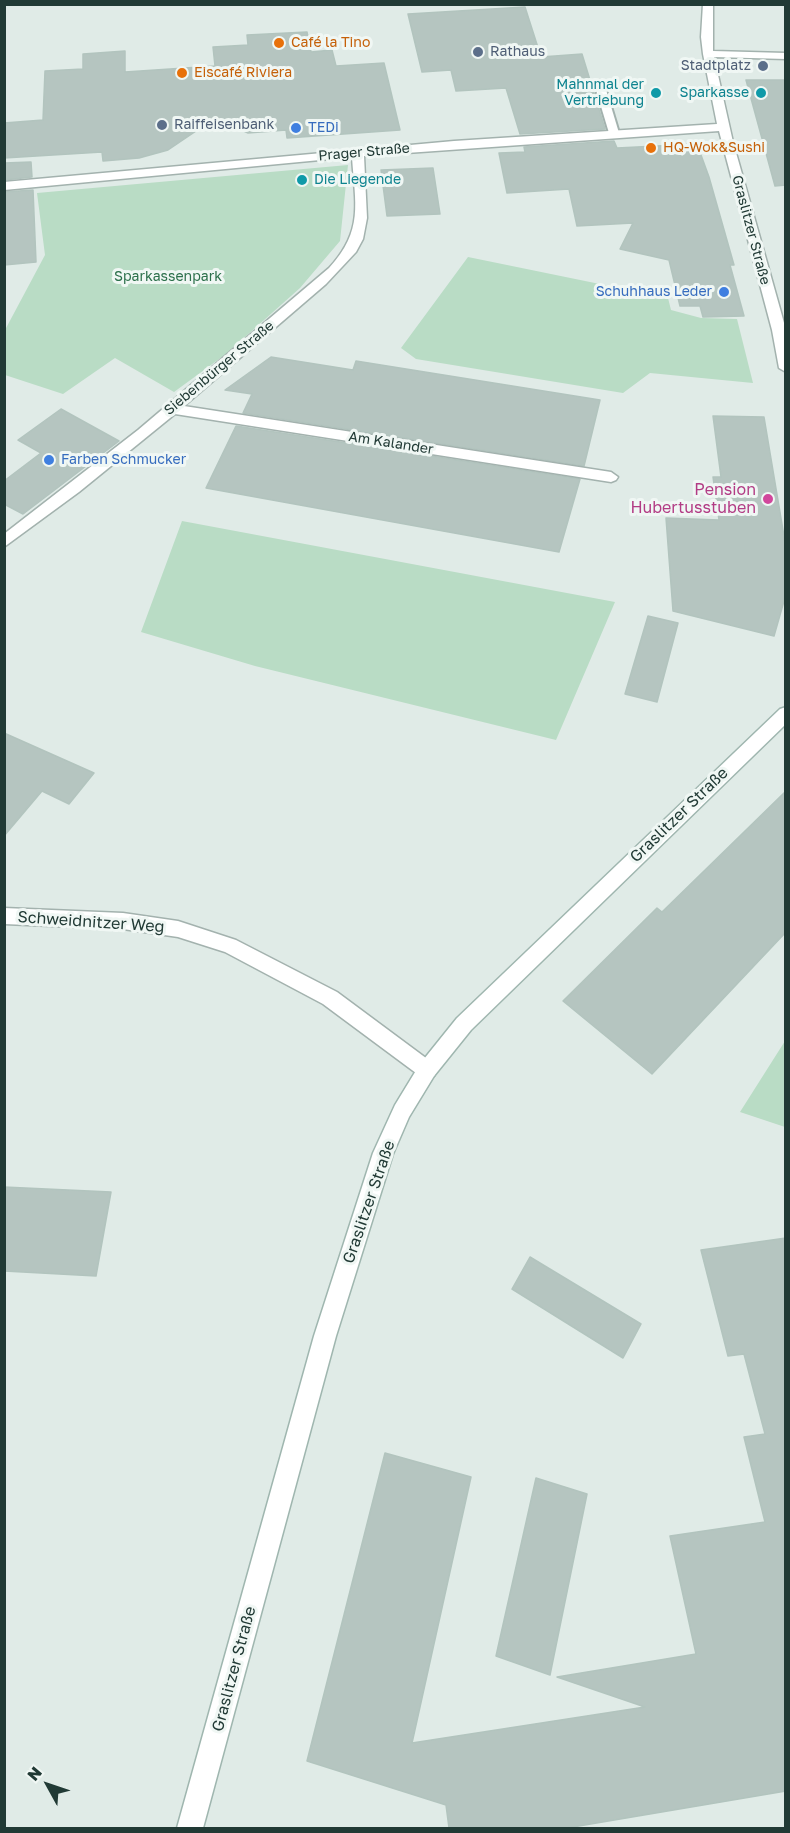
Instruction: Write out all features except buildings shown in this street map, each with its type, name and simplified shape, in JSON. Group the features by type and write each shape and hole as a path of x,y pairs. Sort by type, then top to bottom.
{"street":[{"path":"708,4 706,37 708,54 786,56"},
{"name":"Graslitzer Straße","path":"708,54 724,128 779,330 786,368"},
{"name":"Prager Straße","path":"4,186 358,153 614,133 724,128"},
{"name":"Siebenbürger Straße","path":"4,542 72,491 172,409 312,289 343,259 357,240 361,220 358,153"},
{"name":"Am Kalander","path":"172,409 611,477"},
{"name":"Graslitzer Straße","path":"190,1828 325,1336 383,1153 402,1111 427,1070 464,1024 786,713"},
{"name":"Schweidnitzer Weg","path":"4,916 123,921 178,929 230,946 330,998 427,1070"}],"lane":[{"path":"600,83 614,133"}],"green space":[{"name":"Sparkassenpark","path":"348,165 340,241 300,288 226,354 174,392 115,358 63,394 5,375 5,330 45,255 37,193"},
{"path":"468,257 668,298 671,310 701,318 737,319 753,383 650,373 623,393 416,359 401,348"},
{"path":"182,521 615,602 556,740 255,666 141,632"},
{"path":"785,1041 785,1127 740,1112"}],"place":[{"name":"Café la Tino","path":"279,43"},
{"name":"Rathaus","path":"478,52"},
{"name":"Stadtplatz","path":"763,66"},
{"name":"Eiscafé Riviera","path":"182,73"},
{"name":"Mahnmal der Vertriebung","path":"656,93"},
{"name":"Sparkasse","path":"761,93"},
{"name":"Raiffeisenbank","path":"162,125"},
{"name":"TEDi","path":"296,128"},
{"name":"HQ-Wok&Sushi","path":"651,148"},
{"name":"Die Liegende","path":"302,180"},
{"name":"Schuhhaus Leder","path":"724,292"},
{"name":"Farben Schmucker","path":"49,460"},
{"name":"Pension Hubertusstuben","path":"768,499"}]}
